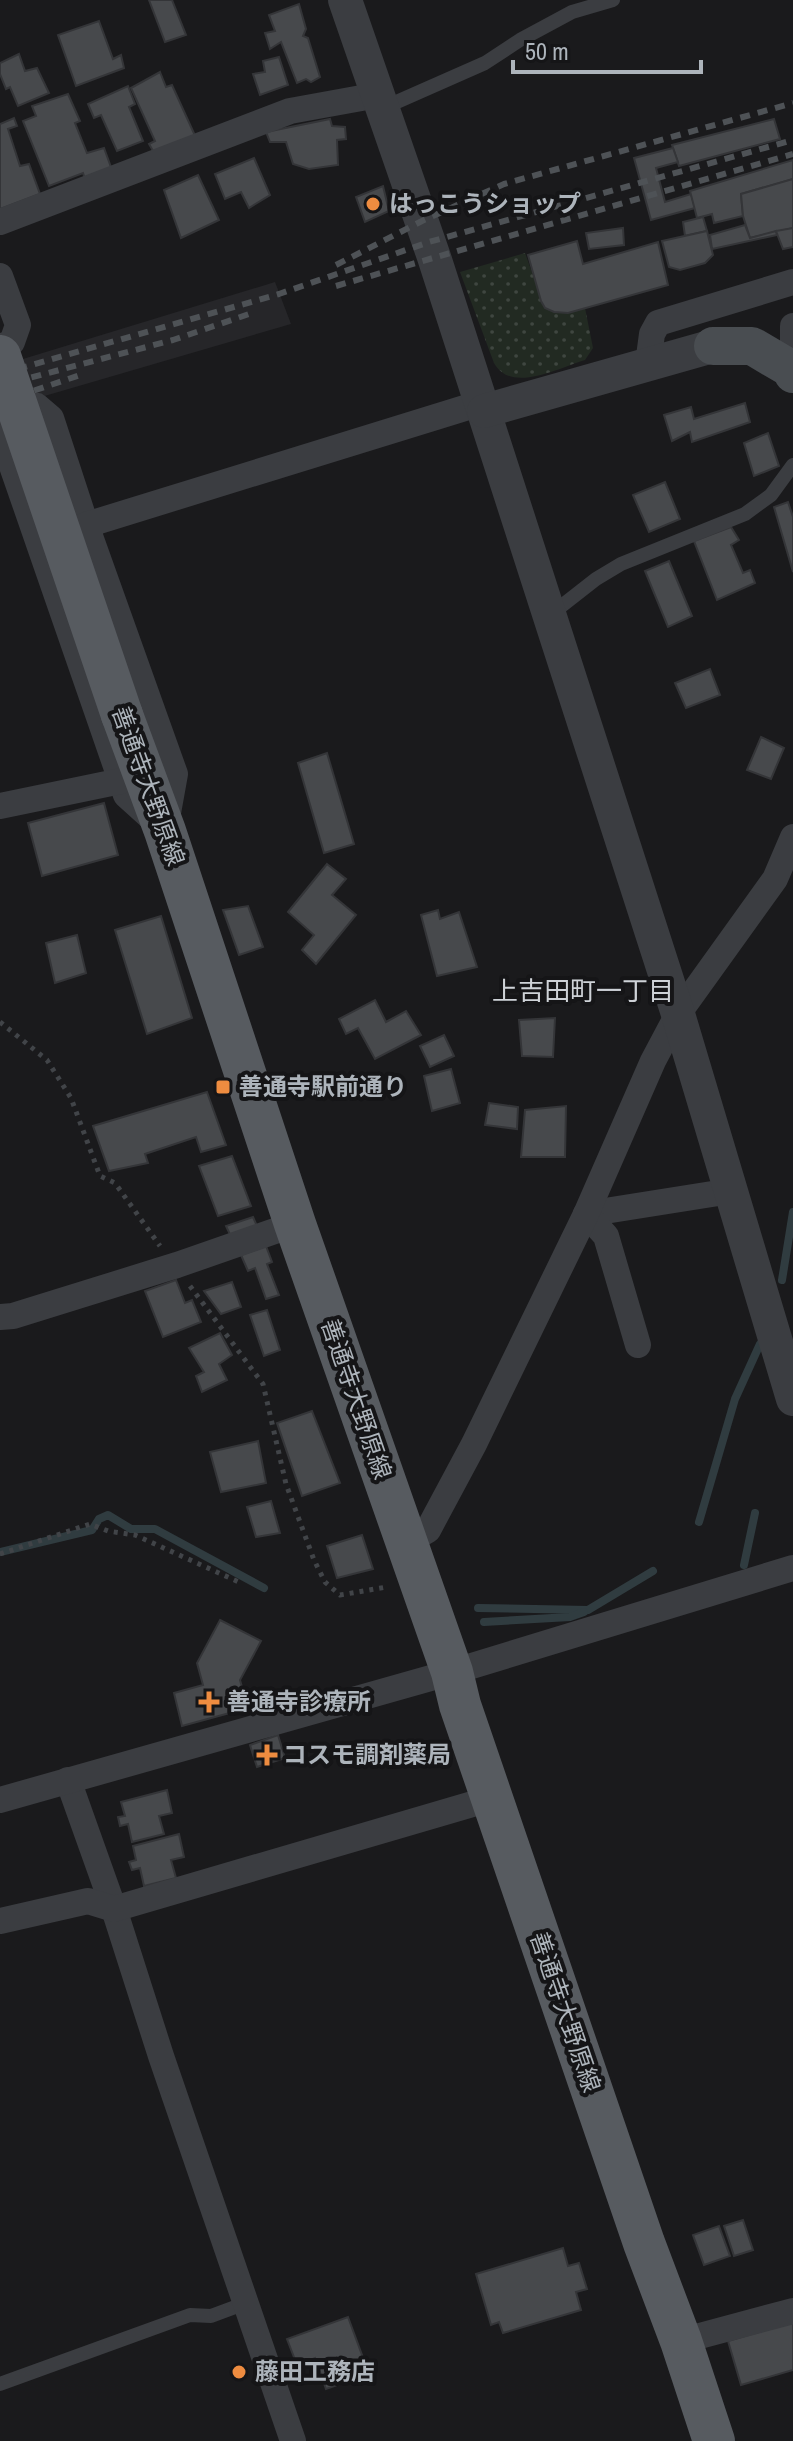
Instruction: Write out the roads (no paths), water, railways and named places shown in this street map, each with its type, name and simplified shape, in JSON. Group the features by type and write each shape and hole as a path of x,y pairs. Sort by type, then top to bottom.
{"main road":[{"path":"713,346 752,346 791,369 793,374"},
{"name":"善通寺大野原線","path":"0,356 714,2441"}],"street":[{"path":"345,0 483,407 678,1014 793,1399"},
{"path":"0,222 290,111 380,102"},
{"path":"0,276 18,325 12,342 0,347"},
{"path":"648,364 652,334 658,323 793,282"},
{"path":"793,326 793,349"},
{"path":"86,525 483,407 713,346"},
{"path":"37,406 51,418 175,774 165,831 126,795 4,443 1,422 37,406"},
{"path":"0,806 121,781"},
{"path":"406,1543 428,1530 438,1514 586,1214 653,1061 678,1014 775,879 793,837"},
{"path":"586,1214 731,1191"},
{"path":"586,1214 606,1236 638,1345"},
{"path":"0,1317 13,1316 175,1266 295,1224"},
{"path":"0,1800 452,1672 793,1568"},
{"path":"68,1780 293,2441"},
{"path":"0,1921 88,1901 114,1909 493,1798"},
{"path":"681,2341 793,2311"}],"lane":[{"path":"380,102 485,63 572,12 613,0"},
{"path":"550,615 596,579 621,564 745,514 771,495 793,465"},
{"path":"0,2384 190,2315 211,2316 246,2303"}],"waterway":[{"path":"782,1280 793,1212"},
{"path":"699,1522 735,1399 760,1344"},
{"path":"744,1565 755,1513"},
{"path":"0,1552 92,1530 99,1519 108,1515 131,1529 155,1529 264,1588"},
{"path":"478,1608 588,1610 653,1571"},
{"path":"484,1622 570,1617 584,1612"}],"railway":[{"path":"336,265 504,184 793,103"},
{"path":"0,374 279,294 429,242 793,140"},
{"path":"336,286 793,154"},
{"path":"14,382 173,340 252,313"},
{"path":"0,402 83,374"}],"place":[{"name":"はっこうショップ","path":"373,204"},
{"name":"善通寺駅前通り","path":"223,1087"},
{"name":"善通寺診療所","path":"209,1702"},
{"name":"コスモ調剤薬局","path":"267,1755"},
{"name":"藤田工務店","path":"239,2372"}],"district":[{"name":"上吉田町一丁目","path":"583,991"}]}
